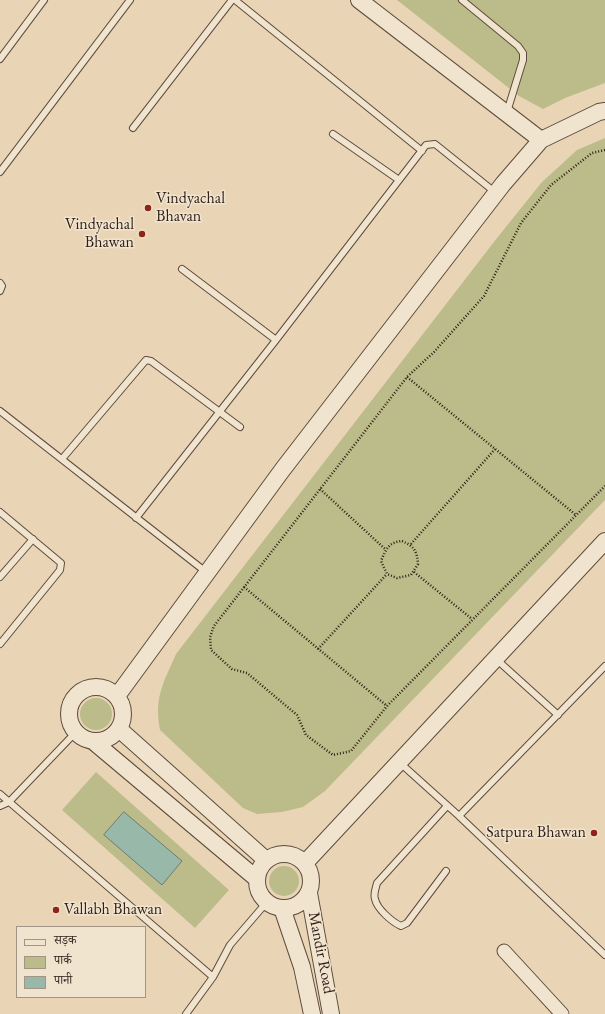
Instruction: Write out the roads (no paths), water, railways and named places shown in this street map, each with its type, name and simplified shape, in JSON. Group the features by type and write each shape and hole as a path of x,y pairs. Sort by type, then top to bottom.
{"street":[{"path":"360,0 541,140"},
{"path":"117,696 206,572 283,469 496,193 541,140 599,112 605,111"},
{"path":"305,863 398,761 605,541"},
{"path":"94,742 108,739 119,729 124,712 117,696 109,690 100,687 91,687 78,694 70,706 68,715 75,733 94,742 257,879"},
{"path":"119,729 266,860"},
{"path":"286,853 296,856 305,863 310,872 312,883 309,893 302,902 293,907 282,908 272,906 268,902 258,890 257,879 260,869 266,860 275,855 286,853"},
{"name":"Mandir Road","path":"309,893 331,1014"},
{"name":"Mandir Road","path":"282,908 302,967 312,1014"},
{"path":"504,951 562,1014"}],"lane":[{"path":"0,59 44,0"},
{"path":"0,172 130,0"},
{"path":"133,128 234,0 422,150"},
{"path":"462,0 518,46 523,53 523,60 507,114"},
{"path":"333,134 399,180"},
{"path":"136,518 276,340 426,144 435,144 496,193"},
{"path":"182,269 276,340"},
{"path":"0,283 2,286 0,291"},
{"path":"62,459 146,360 151,361 240,427"},
{"path":"0,411 206,572"},
{"path":"0,512 60,563 60,570 0,644"},
{"path":"0,577 33,539"},
{"path":"495,658 558,715"},
{"path":"459,816 605,666"},
{"path":"0,806 9,802 75,733"},
{"path":"398,761 459,816 605,955"},
{"path":"0,794 213,977"},
{"path":"446,871 407,923 401,926 394,922 374,898 377,883 447,806"},
{"path":"186,1014 213,977 230,945 268,902"}],"water":[{"path":"124,812 182,861 162,885 104,835"}],"place":[{"name":"Vindyachal Bhavan","path":"148,208"},
{"name":"Vindyachal Bhawan","path":"142,234"},
{"name":"Satpura Bhawan","path":"594,833"},
{"name":"Vallabh Bhawan","path":"56,910"}]}
